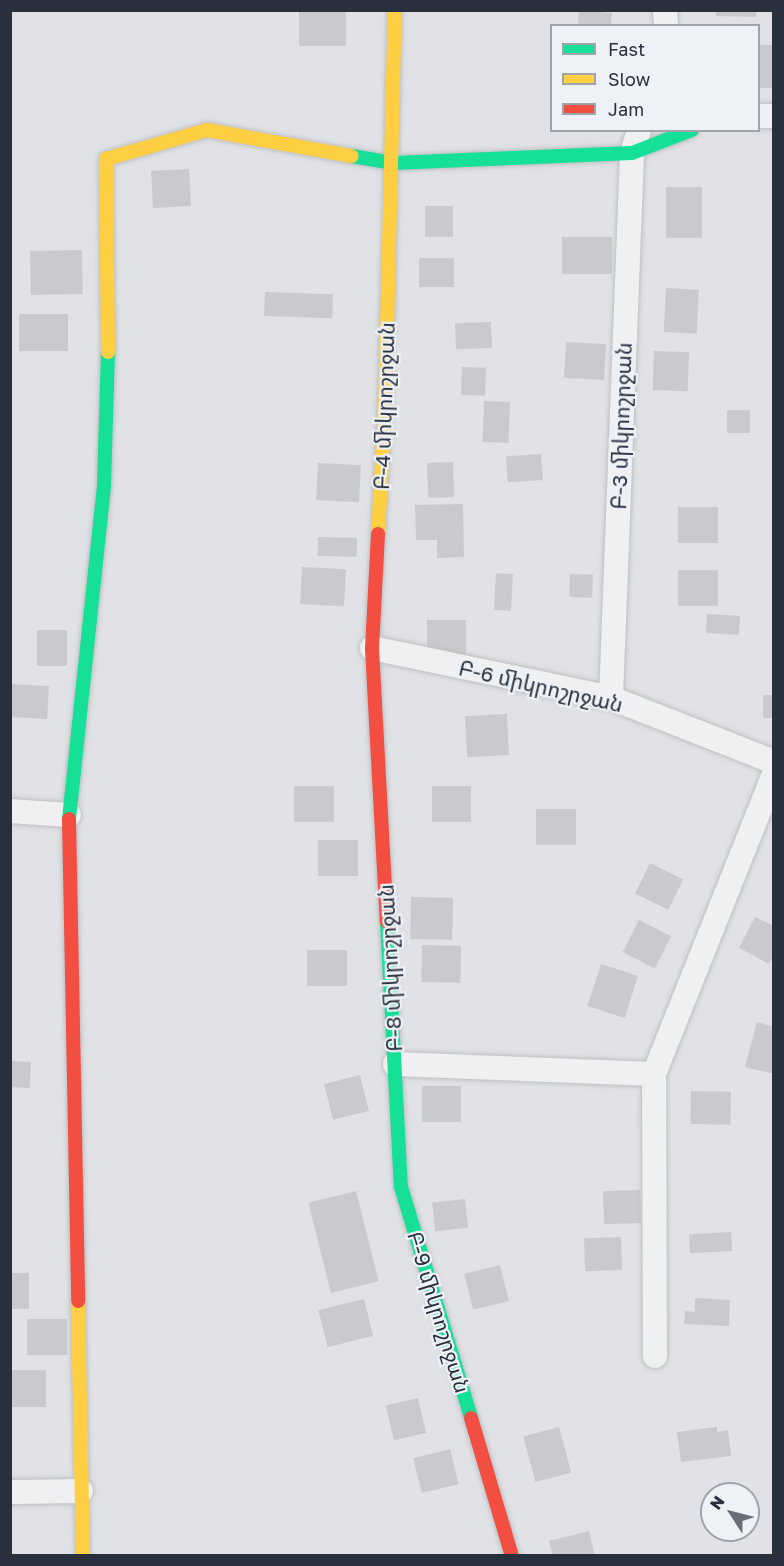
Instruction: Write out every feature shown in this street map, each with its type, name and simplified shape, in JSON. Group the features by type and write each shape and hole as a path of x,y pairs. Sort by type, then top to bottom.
{"street":[{"name":"Բ-4 միկրոշրջան","path":"372,648 385,410 393,163 395,10"},
{"path":"83,1556 69,815 104,485 109,322 106,159 207,130 393,163 635,142 682,132"},
{"name":"Բ-3 միկրոշրջան","path":"611,698 635,142"},
{"name":"Բ-6 միկրոշրջան","path":"372,648 611,698 774,762"},
{"name":"Բ-8 միկրոշրջան","path":"372,648 395,1064 654,1074"},
{"path":"656,1356 654,1074 774,774"},
{"path":"10,811 69,815"},
{"name":"Բ-9 միկրոշրջան","path":"395,1064 401,1187 512,1556"},
{"path":"10,1492 81,1491"}],"building":[{"path":"299,10 346,10 346,46 299,46"},
{"path":"579,10 612,13 611,24 578,24"},
{"path":"716,10 757,10 756,17 716,16"},
{"path":"760,45 774,45 774,88 760,88"},
{"path":"189,169 191,206 153,208 151,171"},
{"path":"666,187 702,187 702,238 666,238"},
{"path":"425,206 453,206 453,237 425,237"},
{"path":"562,237 612,237 612,274 562,274"},
{"path":"82,250 83,294 31,295 30,251"},
{"path":"419,258 454,258 454,287 419,287"},
{"path":"666,288 699,290 697,334 664,332"},
{"path":"265,292 333,294 332,318 264,316"},
{"path":"19,314 68,314 68,351 19,351"},
{"path":"491,322 492,348 456,349 455,323"},
{"path":"566,342 606,344 604,380 564,378"},
{"path":"654,351 689,352 688,391 653,390"},
{"path":"462,367 486,368 485,396 461,395"},
{"path":"484,401 510,402 509,443 483,442"},
{"path":"727,410 750,410 750,433 727,433"},
{"path":"541,454 543,480 508,482 506,456"},
{"path":"453,462 454,497 428,498 427,463"},
{"path":"318,463 361,465 359,502 316,500"},
{"path":"463,504 464,557 437,558 437,540 416,540 415,505"},
{"path":"678,507 718,507 718,543 678,543"},
{"path":"318,537 357,538 357,557 318,556"},
{"path":"302,567 346,569 344,606 300,604"},
{"path":"678,570 718,570 718,606 678,606"},
{"path":"496,573 513,574 511,611 494,610"},
{"path":"570,574 593,575 592,598 569,597"},
{"path":"707,614 740,616 739,635 706,633"},
{"path":"427,620 466,620 466,657 427,657"},
{"path":"37,630 67,630 67,666 37,666"},
{"path":"10,684 49,686 47,719 10,717"},
{"path":"763,695 774,695 774,718 763,718"},
{"path":"507,714 509,755 467,757 465,716"},
{"path":"294,786 334,786 334,822 294,822"},
{"path":"432,786 471,786 471,822 432,822"},
{"path":"536,809 576,809 576,845 536,845"},
{"path":"318,840 358,840 358,876 318,876"},
{"path":"650,863 683,879 668,910 635,894"},
{"path":"411,897 453,898 452,940 410,939"},
{"path":"755,917 774,926 774,954 769,964 739,948"},
{"path":"639,920 671,936 655,968 623,952"},
{"path":"422,945 461,946 460,983 421,982"},
{"path":"307,950 347,950 347,986 307,986"},
{"path":"601,964 638,976 624,1018 587,1006"},
{"path":"757,1022 774,1027 774,1074 745,1067"},
{"path":"10,1061 31,1062 30,1088 10,1087"},
{"path":"360,1075 369,1111 333,1120 324,1084"},
{"path":"422,1086 461,1086 461,1122 422,1122"},
{"path":"691,1091 731,1092 730,1125 690,1124"},
{"path":"640,1190 641,1223 604,1224 603,1191"},
{"path":"356,1191 378,1281 331,1293 308,1203"},
{"path":"465,1199 468,1228 435,1231 432,1202"},
{"path":"731,1232 732,1251 690,1253 689,1234"},
{"path":"621,1237 622,1270 585,1271 584,1238"},
{"path":"500,1265 509,1301 473,1310 464,1274"},
{"path":"10,1273 29,1273 29,1309 10,1309"},
{"path":"695,1298 730,1300 729,1326 684,1324 685,1311 695,1312"},
{"path":"364,1299 373,1336 328,1347 318,1310"},
{"path":"27,1319 67,1319 67,1355 27,1355"},
{"path":"10,1370 46,1370 46,1407 10,1407"},
{"path":"418,1398 426,1433 394,1441 386,1405"},
{"path":"559,1427 571,1472 535,1482 523,1437"},
{"path":"717,1427 717,1432 728,1430 731,1456 681,1462 677,1432"},
{"path":"450,1449 459,1484 422,1493 413,1458"},
{"path":"589,1531 595,1556 553,1556 549,1541"}],"traffic: fast":[{"path":"352,156 393,163 632,153 687,132"},
{"path":"69,819 104,485 108,352"},
{"path":"387,922 401,1187 471,1418"}],"traffic: slow":[{"path":"378,534 385,410 395,10"},
{"path":"108,352 106,159 207,130 352,156"},
{"path":"78,1301 83,1556"}],"traffic: jam":[{"path":"378,534 372,648 387,922"},
{"path":"69,819 78,1301"},
{"path":"471,1418 512,1556"}]}
